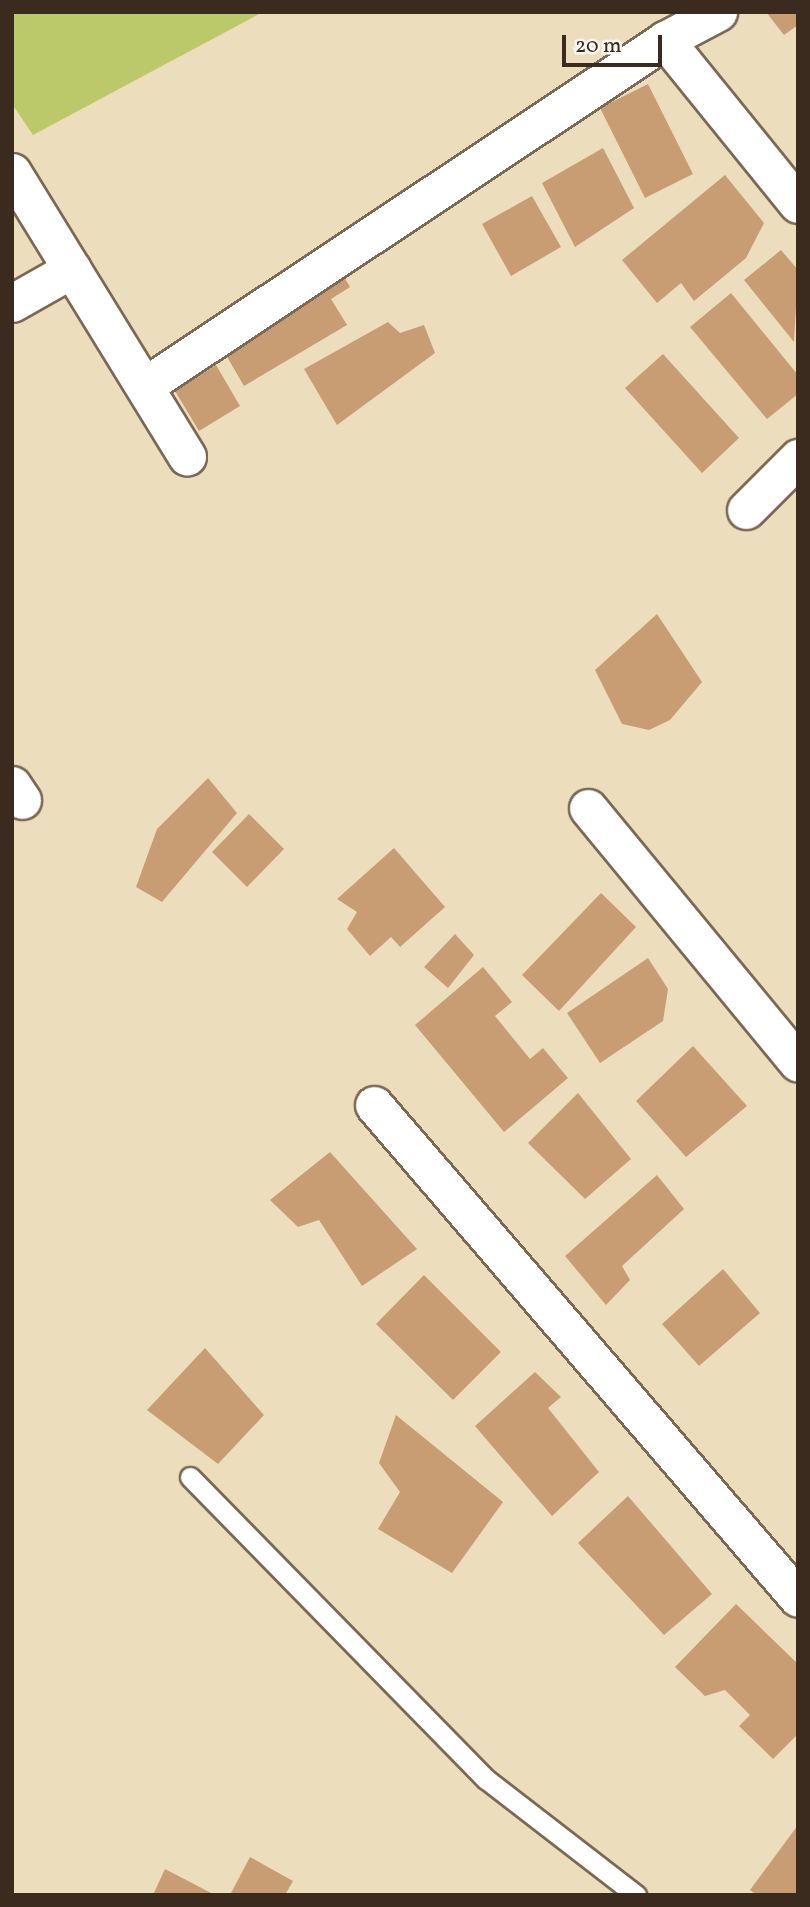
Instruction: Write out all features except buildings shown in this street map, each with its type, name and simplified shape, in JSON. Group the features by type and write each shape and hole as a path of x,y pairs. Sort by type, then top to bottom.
{"street":[{"path":"146,385 665,40 718,12"},
{"path":"665,40 798,204"},
{"path":"12,172 146,385 187,457"},
{"path":"12,303 72,269"},
{"path":"747,510 798,458"},
{"path":"588,808 798,1063"},
{"path":"374,1105 798,1598"}],"lane":[{"path":"190,1477 486,1779 636,1895"}],"green space":[{"path":"12,12 263,12 33,135 12,104"}]}
